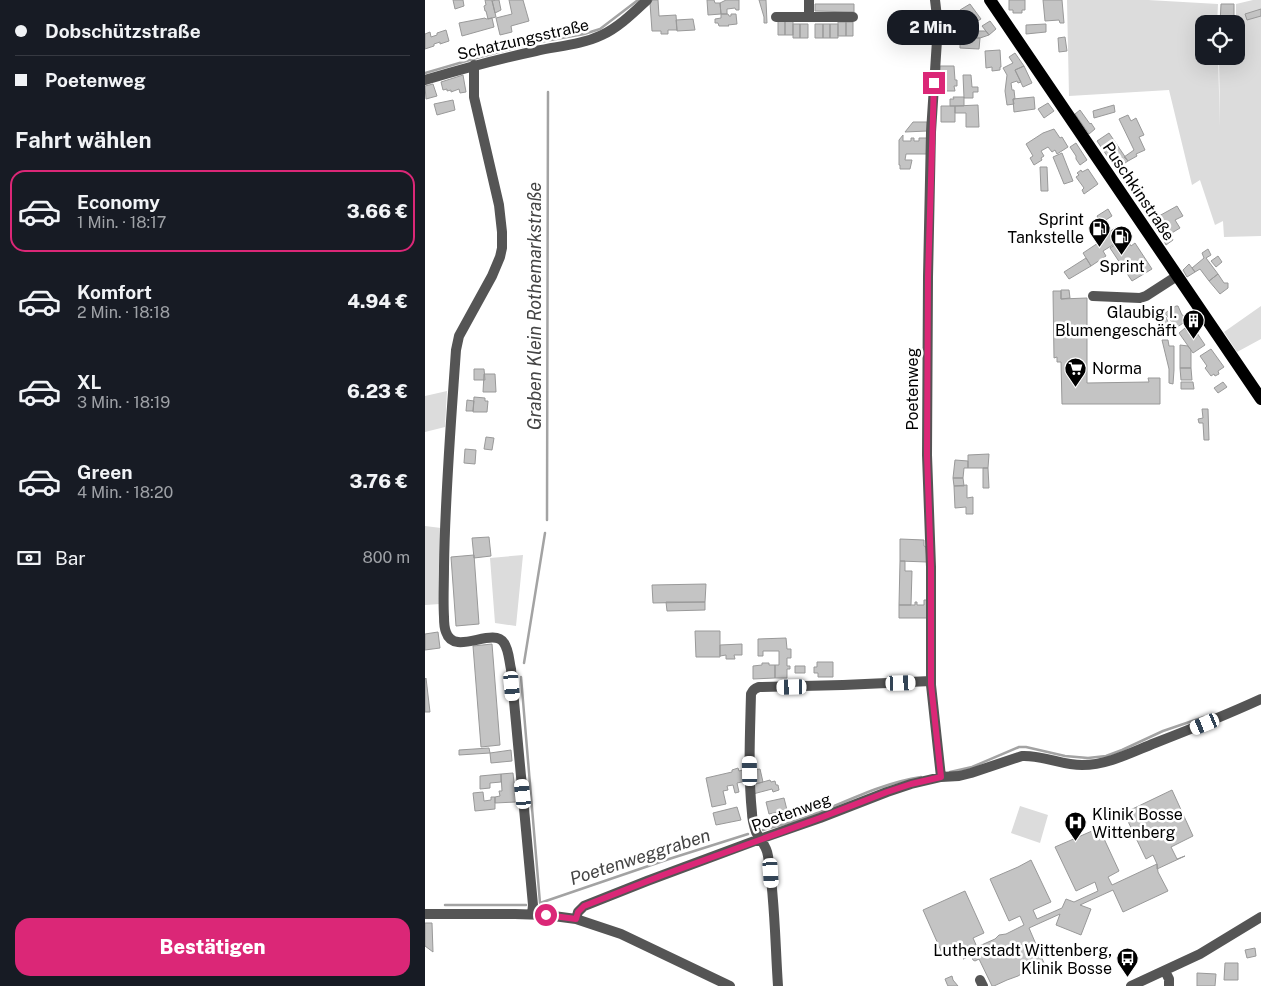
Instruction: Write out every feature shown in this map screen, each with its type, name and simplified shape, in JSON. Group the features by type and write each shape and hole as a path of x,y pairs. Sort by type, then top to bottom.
{"main road":[{"name":"Puschkinstraße","path":"990,0 1261,399"}],"street":[{"name":"Schatzungsstraße","path":"425,80 474,66 595,38 614,28 647,0"},
{"path":"809,0 809,17"},
{"name":"Poetenweg","path":"935,0 938,25 931,132 927,312 927,455 931,567 931,680 941,777"},
{"path":"776,17 853,17"},
{"path":"474,66 474,97 500,211 502,248 492,276 459,336 455,350 445,520 443,604 445,626 448,636 454,641 464,642 495,638 505,644 508,652 525,812 533,906 532,914"},
{"path":"1093,296 1140,298 1177,276"},
{"path":"778,986 771,873 767,849 756,832 753,823 750,784 751,694 754,689 759,688 843,686 931,680"},
{"name":"Poetenweg","path":"576,919 578,912 584,906 911,784 941,777 959,776 1022,756 1031,755 1082,765 1100,763 1118,758 1220,718 1261,699"},
{"path":"425,914 532,914 576,919 621,934 731,986"},
{"path":"1131,986 1212,947 1261,917"},
{"path":"1165,971 1169,979 1169,986"}],"shaded area":[{"path":"1067,0 1148,0 1218,4 1217,15 1195,15 1195,65 1218,65 1220,127 1219,65 1245,65 1245,15 1236,15 1236,4 1261,0 1261,236 1224,237 1223,221 1215,225 1200,180 1192,185 1169,90 1069,96"},
{"path":"1261,306 1261,339 1237,352 1224,332"},
{"path":"447,391 445,427 425,432 425,396"},
{"path":"425,526 441,528 440,604 425,605"},
{"path":"523,555 516,626 495,623 490,558"},
{"path":"1020,806 1048,815 1040,843 1011,833"}],"building":[{"path":"453,0 463,0 464,6 455,9"},
{"path":"485,0 492,0 496,17 488,19 484,6 486,5"},
{"path":"499,0 501,10 495,13 492,1"},
{"path":"509,0 523,0 529,21 511,26 512,32 500,35 496,18 512,14"},
{"path":"653,0 658,0 659,16 676,15 677,30 668,30 668,34 661,34 661,31 652,31 650,3"},
{"path":"707,0 714,0 715,3 720,3 721,14 708,15"},
{"path":"726,0 739,0 739,10 735,8 727,9 727,14 721,14 720,3"},
{"path":"759,0 766,0 767,23 764,23"},
{"path":"1009,0 1025,0 1025,10 1022,10 1022,13 1013,13 1013,10 1009,10"},
{"path":"1043,0 1062,0 1064,23 1060,23 1059,20 1045,21"},
{"path":"815,4 854,4 854,12 815,11"},
{"path":"970,4 981,19 969,26 968,24 965,26 962,21 966,19 960,10"},
{"path":"1221,4 1234,4 1234,15 1220,15"},
{"path":"1261,9 1261,16 1247,20 1245,14"},
{"path":"721,14 731,16 731,14 736,14 737,24 719,26 718,23 715,23 715,19 721,18"},
{"path":"492,18 494,27 462,36 459,23"},
{"path":"693,19 695,30 677,31 676,20"},
{"path":"778,21 785,21 785,35 778,35"},
{"path":"785,21 793,21 793,35 785,35"},
{"path":"990,21 996,29 989,35 982,26"},
{"path":"838,22 846,22 846,36 838,36"},
{"path":"846,22 853,22 853,36 846,36"},
{"path":"793,24 800,24 800,38 793,38"},
{"path":"800,24 808,24 808,38 800,38"},
{"path":"815,24 823,24 823,38 815,38"},
{"path":"823,24 830,24 830,38 823,38"},
{"path":"830,24 838,24 838,38 830,38"},
{"path":"1046,24 1046,32 1026,34 1026,25"},
{"path":"446,30 449,41 434,44 434,46 425,49 425,34 430,32 431,37"},
{"path":"972,31 986,31 989,35 971,38"},
{"path":"1065,37 1067,51 1059,52 1058,38"},
{"path":"964,38 980,38 979,49 960,48 960,42 964,42"},
{"path":"1000,50 1000,70 992,71 992,67 986,68 985,51"},
{"path":"1015,53 1024,66 1015,70 1021,82 1011,83 1015,99 1013,99 1014,104 1007,105 1005,91 1007,75 1003,68 1013,63 1009,57"},
{"path":"940,66 954,66 955,80 957,80 957,86 954,86 955,91 941,91"},
{"path":"1024,66 1032,83 1023,87 1015,70"},
{"path":"463,75 466,92 460,93 459,89 451,92 451,90 447,91 447,89 443,90 441,82"},
{"path":"963,75 971,75 972,87 978,87 978,92 973,92 973,98 964,98"},
{"path":"433,84 437,96 426,99 425,86"},
{"path":"953,97 964,97 964,106 950,106 950,99 954,99"},
{"path":"1034,97 1035,109 1014,112 1013,99"},
{"path":"453,100 455,110 437,115 434,104"},
{"path":"1048,103 1054,111 1044,118 1038,109"},
{"path":"978,105 979,127 966,127 966,113 955,113 955,106"},
{"path":"1114,105 1115,112 1094,118 1093,111"},
{"path":"941,106 955,106 955,122 941,122"},
{"path":"1080,110 1095,129 1089,134 1075,114"},
{"path":"1128,115 1131,121 1136,118 1144,135 1139,137 1145,150 1136,154 1137,156 1128,161 1124,157 1134,150 1119,119"},
{"path":"913,122 927,122 927,131 905,132"},
{"path":"1054,129 1068,147 1057,154 1055,150 1052,152 1048,147 1041,151 1044,156 1041,158 1042,160 1034,165 1030,158 1033,156 1026,144 1043,133"},
{"path":"1109,133 1128,161 1116,169 1097,141"},
{"path":"903,135 903,141 911,141 911,138 914,138 914,141 919,141 919,138 927,138 927,154 906,154 905,160 912,160 910,169 900,169 899,165 899,140"},
{"path":"1076,143 1087,160 1080,165 1070,147"},
{"path":"1062,153 1073,181 1064,184 1053,157"},
{"path":"1040,167 1047,167 1048,191 1041,191"},
{"path":"1088,169 1098,184 1084,194 1082,190 1084,188 1076,177 1079,175 1077,173 1081,170 1082,172"},
{"path":"1177,206 1183,216 1175,220 1180,228 1170,234 1159,216"},
{"path":"1108,209 1112,216 1101,223 1097,216"},
{"name":"Sprint Tankstelle","path":"1117,227 1124,238 1103,251 1106,256 1091,266 1083,253 1098,243 1096,240"},
{"path":"1168,231 1173,240 1166,245 1161,235"},
{"path":"1126,238 1131,246 1135,243 1152,269 1132,281 1110,248"},
{"path":"1208,249 1211,255 1206,258 1218,274 1209,281 1200,269 1195,272 1192,268 1204,258 1202,253"},
{"path":"1218,256 1222,262 1216,267 1211,261"},
{"path":"1086,258 1091,266 1069,279 1064,272"},
{"path":"1189,264 1195,272 1187,277 1183,270"},
{"path":"1218,274 1224,283 1228,283 1228,288 1220,294 1209,281"},
{"path":"1061,290 1069,290 1070,298 1061,299"},
{"path":"1053,291 1061,291 1061,299 1087,298 1087,383 1149,382 1148,378 1160,378 1160,404 1062,404 1061,362 1057,362 1057,357 1054,358"},
{"path":"1178,306 1182,315 1187,319 1176,328 1165,313"},
{"path":"1166,317 1169,325 1158,328 1156,321"},
{"name":"Glaubig I. Blumengeschäft","path":"1193,327 1205,345 1193,353 1179,333 1185,328 1187,331"},
{"path":"1162,340 1168,340 1169,346 1174,346 1173,384 1169,383 1169,369"},
{"path":"1180,345 1188,346 1191,350 1191,368 1180,368"},
{"path":"1211,349 1224,367 1215,376 1214,374 1211,376 1205,368 1207,366 1200,356"},
{"path":"1180,368 1191,368 1192,380 1181,380"},
{"path":"474,369 484,369 485,380 474,380"},
{"path":"484,374 495,374 496,392 483,392"},
{"path":"1181,382 1193,382 1194,389 1181,389"},
{"path":"1223,382 1227,387 1218,393 1214,388"},
{"path":"474,397 485,398 485,401 488,401 487,412 473,412"},
{"path":"467,400 474,401 473,411 466,411"},
{"path":"1202,409 1208,409 1209,440 1204,440 1203,423 1199,423 1198,419 1203,418"},
{"path":"486,437 494,438 492,450 484,449"},
{"path":"465,449 476,450 475,464 464,463"},
{"path":"989,454 988,468 968,468 968,455"},
{"path":"955,460 968,461 968,468 964,468 963,478 953,478"},
{"path":"983,468 988,468 989,488 983,488"},
{"path":"953,478 963,478 964,486 954,486"},
{"path":"967,485 967,498 973,497 973,514 966,514 966,507 955,508 954,486"},
{"path":"489,537 491,556 474,558 472,538"},
{"path":"900,539 924,540 927,562 900,561"},
{"path":"474,555 479,624 456,626 451,557"},
{"path":"900,561 905,561 905,571 912,571 911,605 899,605"},
{"path":"706,584 705,602 653,603 652,585"},
{"path":"924,600 928,600 928,618 899,618 899,605 915,605 915,602 917,602 917,605 924,605"},
{"path":"666,602 705,602 705,610 667,611"},
{"path":"695,631 720,631 720,657 696,657"},
{"path":"438,632 440,648 425,650 425,634"},
{"path":"786,638 787,649 791,649 791,658 787,658 787,666 790,666 790,669 787,669 787,678 775,678 775,665 779,665 779,651 763,651 763,656 758,656 758,639"},
{"path":"492,644 500,745 481,747 473,646"},
{"path":"742,644 742,655 734,655 735,659 726,659 726,655 720,656 720,645"},
{"path":"817,662 833,662 833,677 818,677 818,673 814,673 814,667 817,667"},
{"path":"762,663 775,665 775,678 753,679 753,666 762,665"},
{"path":"795,666 805,666 805,673 795,673"},
{"path":"426,678 430,712 425,712"},
{"path":"489,748 490,753 459,755 459,750"},
{"path":"511,750 512,761 491,763 490,753"},
{"path":"738,768 739,771 743,770 746,781 737,783 739,792 735,793 733,785 727,786 728,790 723,791 726,804 712,807 706,778 732,772 732,770"},
{"path":"760,769 763,782 756,784 753,770"},
{"path":"513,773 516,802 495,803 495,797 500,796 499,791 502,791 501,774"},
{"path":"501,774 501,782 490,783 490,788 480,789 480,776"},
{"path":"770,780 771,782 775,781 779,790 773,792 772,789 753,794 752,785"},
{"path":"1172,790 1193,836 1171,847 1177,859 1185,856 1157,869 1153,855 1146,859 1124,813"},
{"path":"483,792 484,801 495,797 495,809 475,811 473,793"},
{"path":"784,798 787,810 769,814 766,802"},
{"path":"737,807 741,820 716,825 713,813"},
{"name":"Klinik Bosse Wittenberg","path":"1099,828 1119,871 1108,877 1112,885 1157,864 1158,872 1168,891 1123,912 1113,890 1080,905 1091,909 1081,935 1056,925 1060,914 1029,928 1044,963 994,986 992,986 979,959 973,960 969,952 965,954 960,944 942,953 923,910 965,891 984,933 973,938 977,947 995,939 999,935 1006,934 1024,925 1020,916 1009,921 990,879 1031,860 1051,902 1033,910 1037,919 1062,908 1066,899 1074,902 1098,891 1095,882 1076,891 1055,847"},
{"path":"425,923 432,923 433,952 425,946"},
{"path":"1255,948 1256,956 1247,958 1245,950"},
{"path":"1225,963 1238,963 1238,980 1224,980"},
{"path":"1197,973 1216,974 1215,986 1197,986"},
{"path":"952,976 958,986 948,986 945,979"}],"waterway":[{"path":"425,73 534,43 584,34 600,29 638,0"},
{"name":"Graben Klein Rothemarkstraße","path":"547,520 548,92"},
{"path":"524,663 545,533"},
{"name":"Poetenweggraben","path":"521,677 540,903 748,834"},
{"name":"Poetenweggraben","path":"950,772 972,767 1019,747 1065,756 1088,758 1106,756 1163,731 1204,717"},
{"name":"Poetenweggraben","path":"763,830 807,817 877,789 921,777"},
{"name":"Poetenweggraben","path":"445,905 526,905"}],"place":[{"name":"Sprint Tankstelle","path":"1100,247"},
{"name":"Sprint","path":"1122,256"},
{"name":"Glaubig I. Blumengeschäft","path":"1193,340"},
{"name":"Norma","path":"1076,387"},
{"name":"Klinik Bosse Wittenberg","path":"1076,842"},
{"name":"Lutherstadt Wittenberg, Klinik Bosse","path":"1128,978"}],"route":[{"path":"546,915 576,919 578,912 584,906 647,881 887,792 941,777 931,684 931,567 927,455 928,277 934,83"}]}
